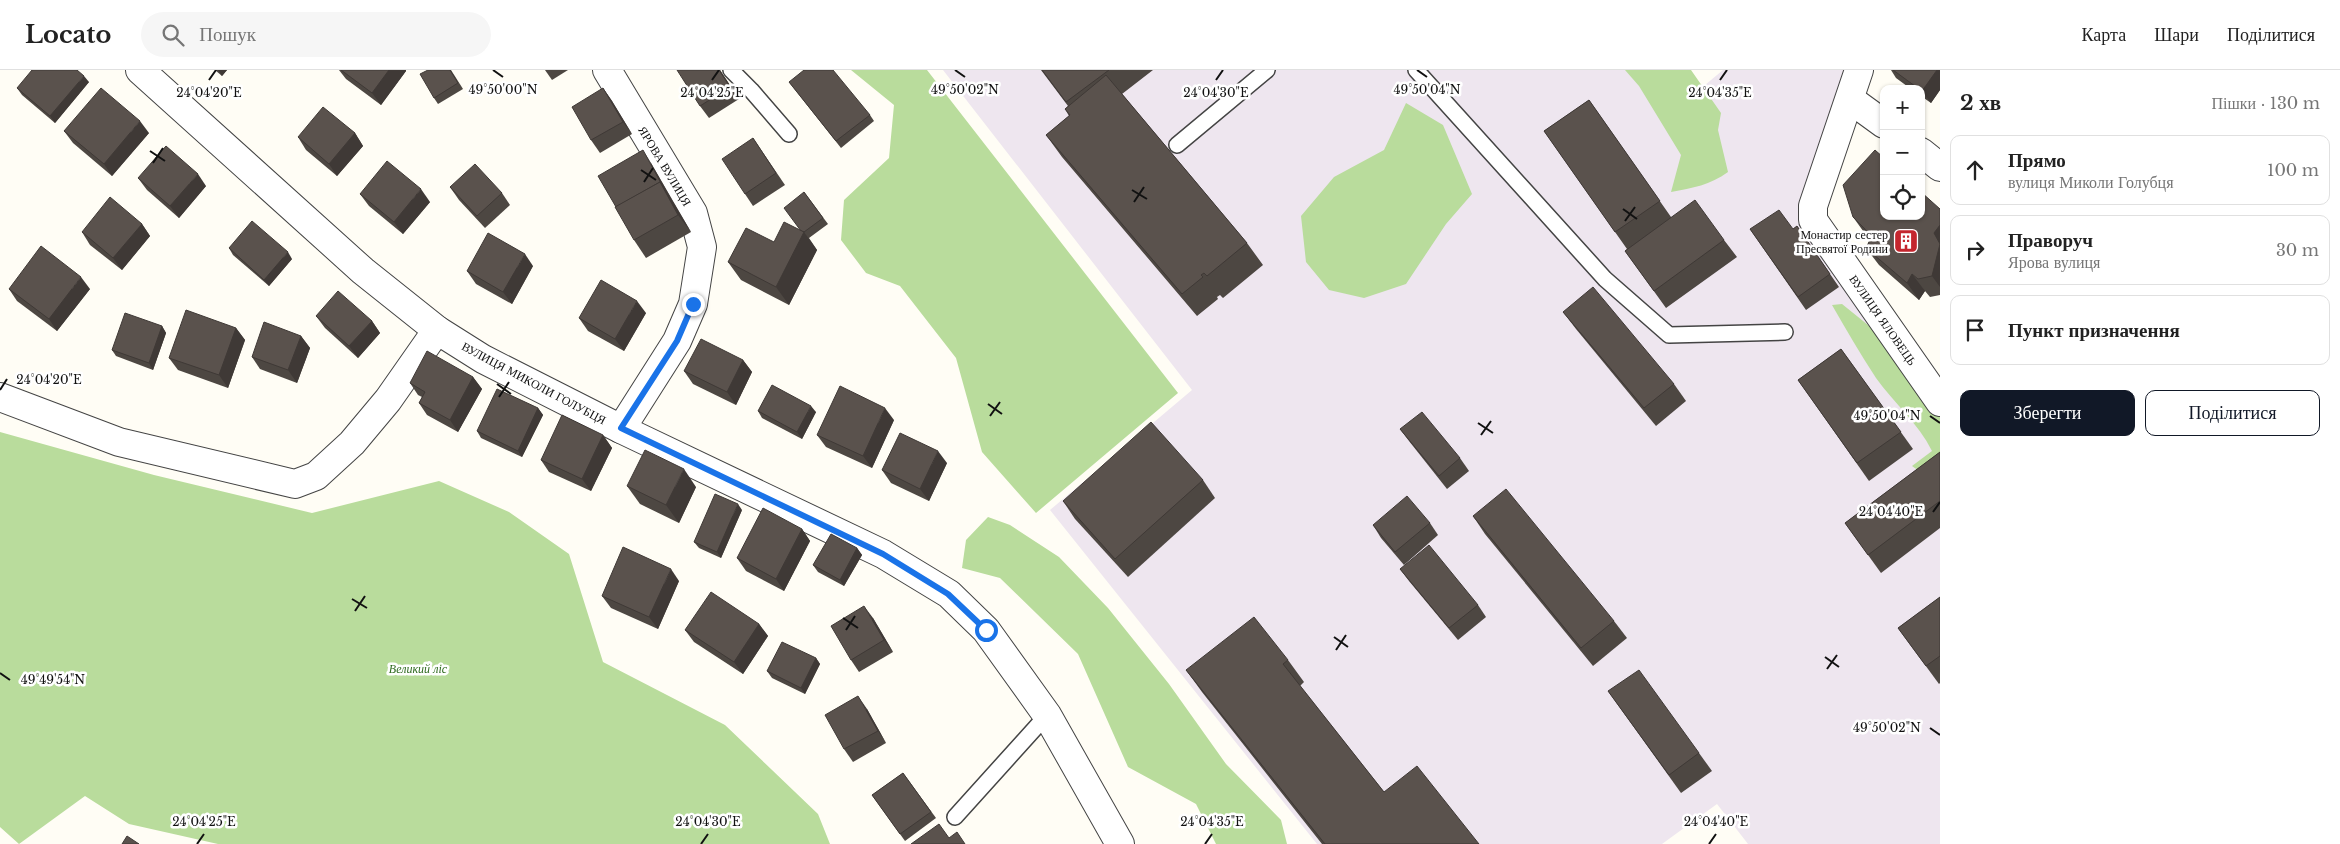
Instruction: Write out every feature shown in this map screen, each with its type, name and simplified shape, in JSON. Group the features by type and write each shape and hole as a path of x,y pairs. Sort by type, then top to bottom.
{"street":[{"name":"ВУЛИЦЯ МИКОЛИ ГОЛУБЦЯ","path":"140,70 363,271 436,330 484,359 621,428 883,554 948,594 986,630 1047,715 1120,844"},
{"name":"ЯРОВА ВУЛИЦЯ","path":"607,70 693,213 702,247 693,304 677,341 621,428"},
{"name":"ВУЛИЦЯ ЯЛОВЕЦЬ","path":"1859,70 1813,206 1813,220 1940,402"},
{"path":"1850,100 1880,121"},
{"path":"1925,155 1940,167"},
{"path":"0,397 119,442 295,484 316,476 352,443 388,400 436,330"}],"lane":[{"path":"731,70 789,134"},
{"path":"1177,145 1266,70"},
{"path":"1416,70 1604,279 1669,335 1785,332"},
{"path":"955,817 1047,715"}],"shaded area":[{"path":"943,70 1671,70 1693,95 1723,70 1844,70 1799,216 1940,427 1940,844 1748,844 1717,804 1662,844 1317,844 1050,510 1192,390"}],"green space":[{"path":"851,70 927,70 1178,393 1036,513 982,452 956,358 900,286 866,273 841,240 844,200 889,158 894,105"},
{"path":"1625,70 1691,70 1721,113 1718,130 1728,172 1708,183 1671,192 1681,155 1639,86"},
{"path":"1406,103 1443,125 1472,194 1446,224 1406,284 1364,298 1329,290 1306,262 1301,216 1334,177 1384,150"},
{"path":"1842,304 1868,325 1940,403 1940,456 1935,456 1919,471 1912,466 1932,451 1920,431 1883,387 1864,360 1832,305"},
{"name":"Великий ліс","path":"0,432 154,475 312,513 439,481 509,512 569,554 603,662 725,725 818,814 830,844 218,844 129,824 85,796 19,844 0,827"},
{"path":"988,517 1010,525 1059,557 1108,608 1169,684 1226,764 1281,820 1287,844 1216,844 1196,804 1128,767 1078,654 1000,578 962,568 966,540"}],"building":[{"path":"32,70 77,70 84,76 50,116 17,88"},
{"path":"341,70 389,70 372,93"},
{"path":"428,70 450,70 458,83 434,98 420,74"},
{"path":"677,70 719,70 730,87 700,106"},
{"path":"804,70 833,70 870,115 836,141 789,82"},
{"path":"1042,70 1109,70 1066,102"},
{"path":"1893,70 1937,70 1925,87 1925,85 1914,85"},
{"path":"1106,75 1247,243 1207,276 1204,273 1201,275 1203,277 1182,294 1046,135 1070,115 1065,109"},
{"path":"101,88 140,121 104,164 64,131"},
{"path":"603,88 623,122 591,140 572,107"},
{"path":"1589,100 1660,201 1615,232 1544,131"},
{"path":"323,107 355,133 329,164 298,137"},
{"path":"753,138 776,173 745,194 722,159"},
{"path":"166,146 198,174 170,206 138,178"},
{"path":"643,150 663,187 660,182 616,207 598,176"},
{"name":"Монастир сестер Пресвятої Родини","path":"1875,150 1880,154 1880,220 1925,220 1925,196 1940,209 1940,225 1934,233 1940,244 1932,276 1918,279 1912,274 1907,283 1866,248 1870,240 1865,229 1853,217 1843,185"},
{"path":"387,161 421,189 394,222 360,194"},
{"path":"475,164 502,193 477,216 450,187"},
{"path":"660,182 678,215 634,240 615,207"},
{"path":"804,192 823,218 804,232 801,231 784,208"},
{"path":"110,197 142,224 113,258 82,232"},
{"path":"1695,200 1724,240 1654,291 1625,251"},
{"path":"1779,210 1793,229 1797,226 1830,274 1798,297 1750,229"},
{"path":"252,221 288,252 264,280 229,248"},
{"path":"784,222 804,232 776,287 728,262 746,228 774,242"},
{"path":"488,233 525,254 503,292 467,271"},
{"path":"41,246 81,277 49,319 9,289"},
{"path":"601,280 637,301 615,339 579,318"},
{"path":"1593,287 1674,384 1644,408 1563,312"},
{"path":"338,291 372,321 349,346 316,316"},
{"path":"186,310 236,328 219,375 169,358"},
{"path":"125,313 162,326 149,363 112,350"},
{"path":"264,322 301,336 288,370 252,357"},
{"path":"701,339 743,360 727,392 684,371"},
{"path":"1841,349 1901,432 1857,463 1798,380"},
{"path":"427,351 473,377 450,420 419,403 425,392 410,383"},
{"path":"772,385 811,406 797,432 758,411"},
{"path":"840,386 885,408 863,456 817,435"},
{"path":"497,389 538,408 518,451 477,431"},
{"path":"1422,412 1460,458 1439,476 1400,429"},
{"path":"562,415 603,435 582,479 541,460"},
{"path":"1151,422 1203,480 1115,559 1063,501"},
{"path":"900,433 938,451 920,489 882,470"},
{"path":"645,450 684,469 666,505 627,486"},
{"path":"1940,452 1940,501 1868,555 1845,523"},
{"path":"1506,489 1614,621 1581,648 1473,516"},
{"path":"715,494 738,504 717,552 694,542"},
{"path":"1407,496 1430,523 1395,552 1373,525"},
{"path":"763,508 802,529 776,579 737,558"},
{"path":"831,534 857,548 840,580 813,565"},
{"path":"1429,545 1478,605 1449,628 1400,569"},
{"path":"623,547 671,569 649,617 602,596"},
{"path":"711,592 759,624 734,662 685,630"},
{"path":"1940,597 1940,656 1926,666 1898,628"},
{"path":"864,606 884,640 851,660 831,626"},
{"path":"1254,617 1288,660 1283,664 1384,792 1417,766 1479,844 1325,844 1186,670"},
{"path":"782,642 816,658 801,688 767,671"},
{"path":"1639,670 1699,753 1669,775 1608,691"},
{"path":"858,696 878,731 844,749 825,715"},
{"path":"903,773 931,812 900,834 872,795"},
{"path":"939,824 949,838 957,832 965,844 911,844"},
{"path":"127,836 139,844 122,844"}],"place":[{"name":"Монастир сестер Пресвятої Родини","path":"1906,241"}],"route":[{"path":"693,304 677,341 621,428 798,515 883,554 948,594 986,630"}]}
